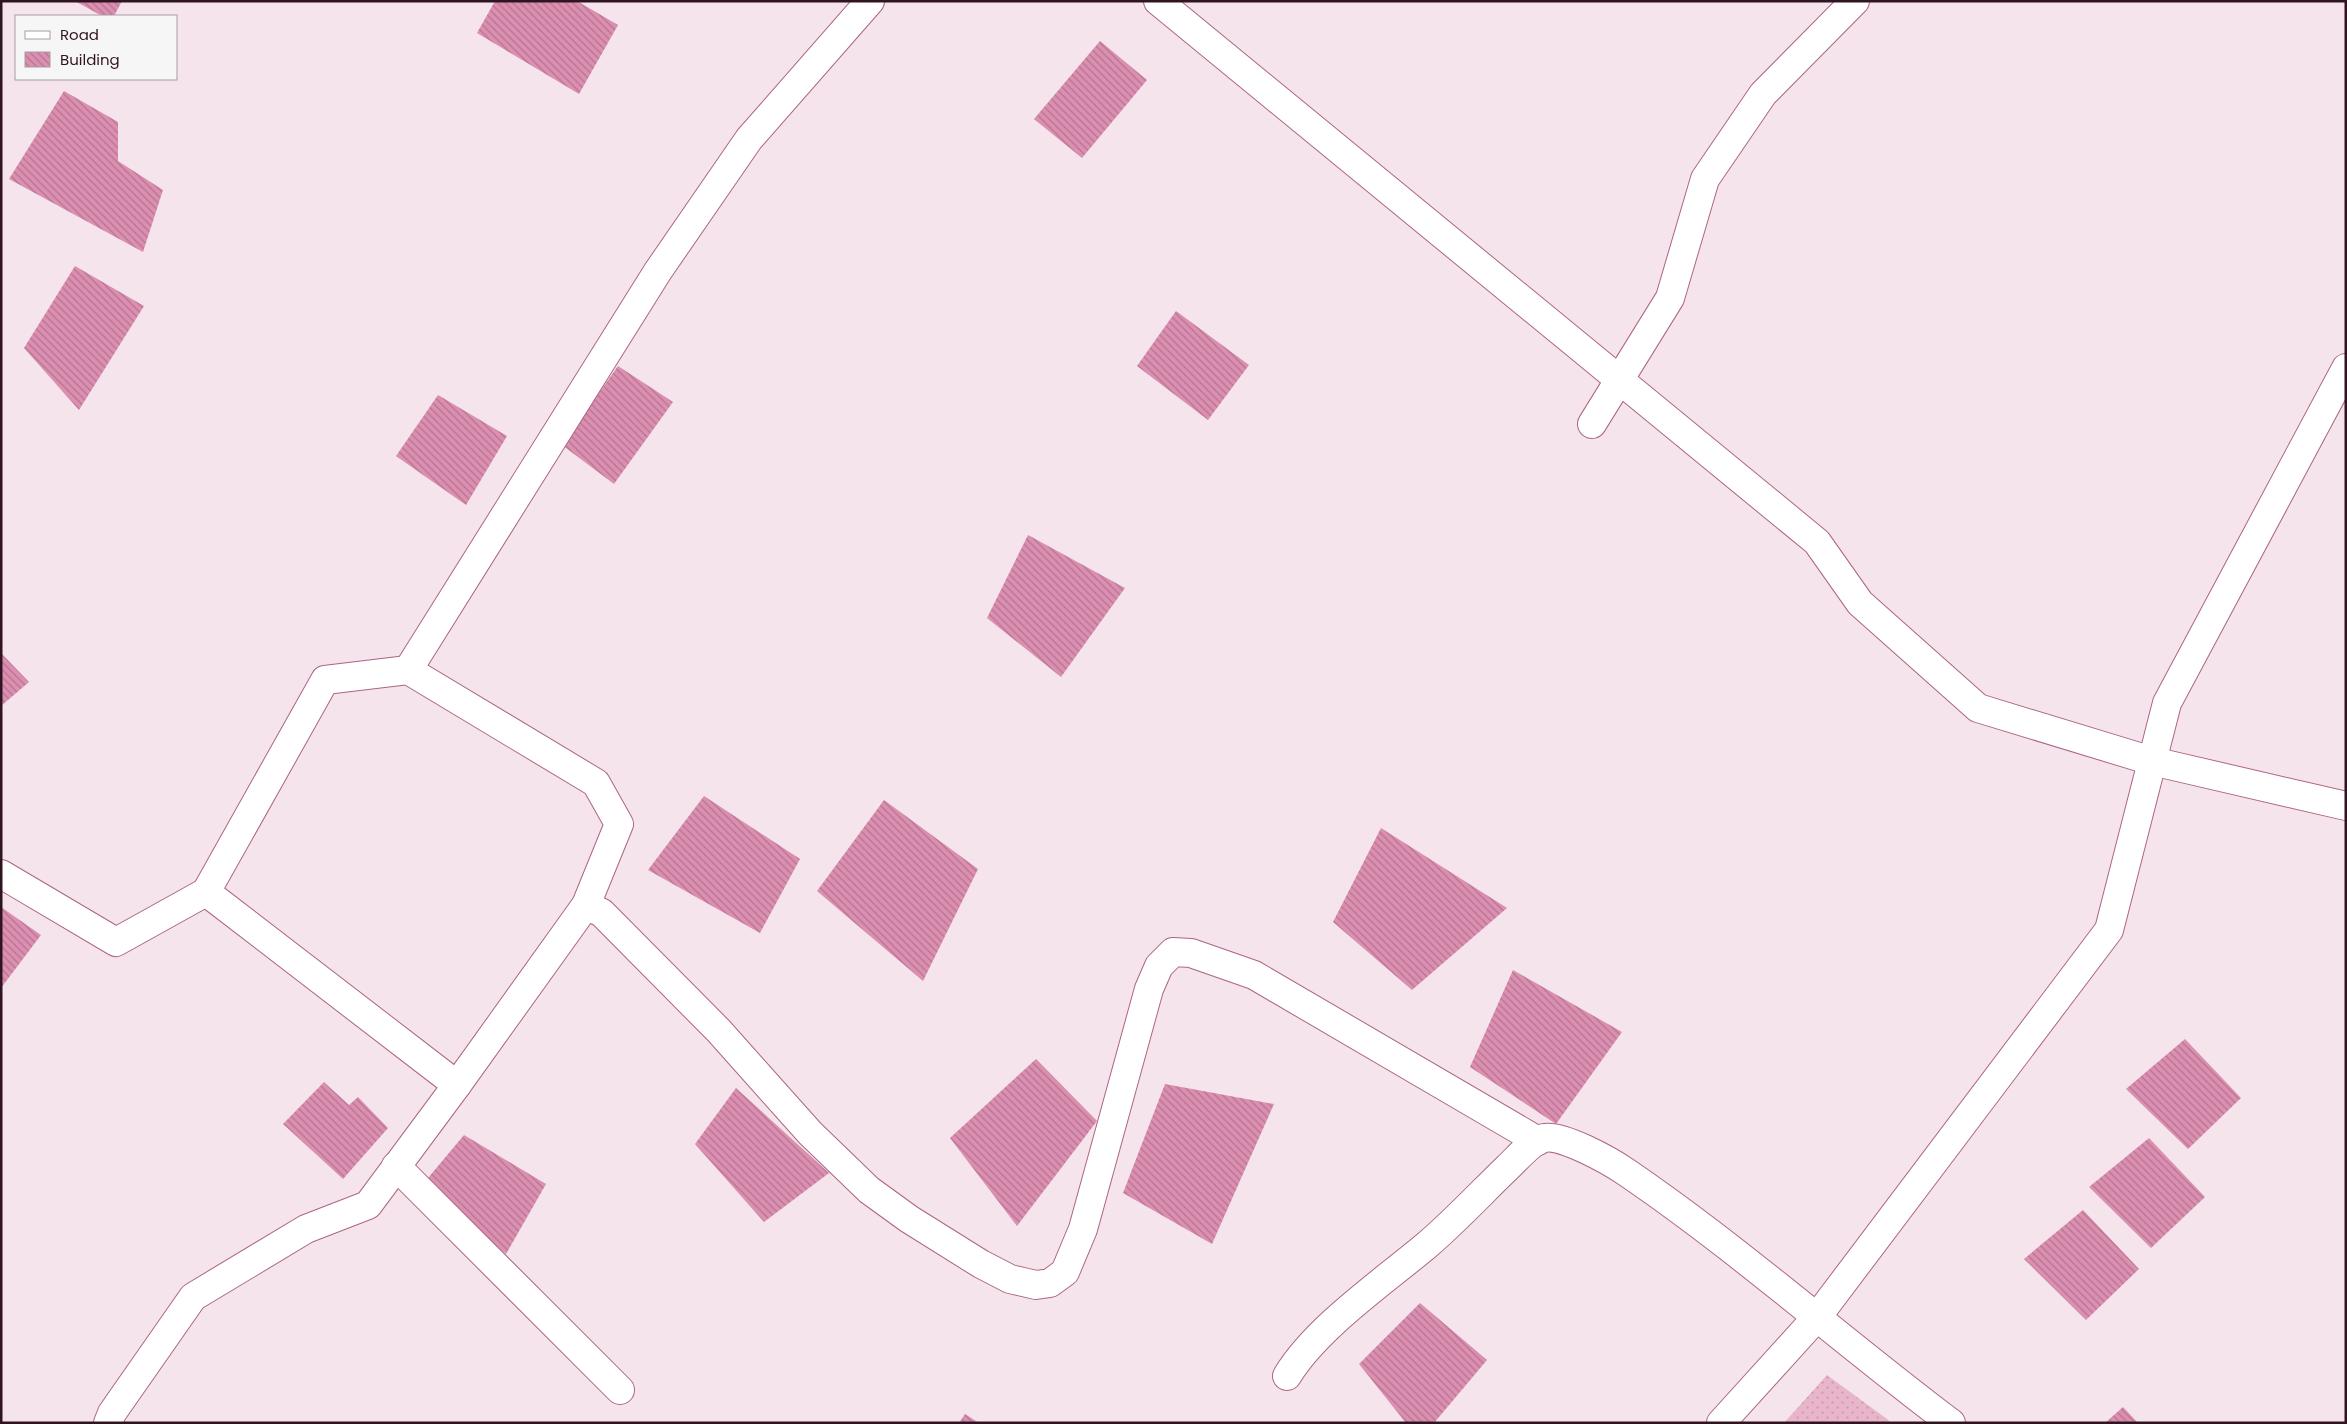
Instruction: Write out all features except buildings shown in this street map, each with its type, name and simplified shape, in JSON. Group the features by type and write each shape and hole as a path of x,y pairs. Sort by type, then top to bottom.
{"street":[{"path":"408,670 658,271 749,139 870,1"},
{"path":"1158,1 1817,542 1860,603 1978,708 2152,761 2346,806"},
{"path":"1592,424 1670,298 1705,179 1763,94 1855,1"},
{"path":"1721,1423 1818,1317 2109,930 2167,703 2346,368"},
{"path":"1,874 116,942 206,892 325,680 408,670 596,783 619,824 586,905 368,1205 306,1229 193,1297 112,1413 108,1423"},
{"path":"206,892 457,1085"},
{"path":"586,905 602,913 692,1003 810,1133 870,1190 909,1220 981,1264 1010,1278 1036,1285 1050,1283 1065,1272 1083,1229 1149,989 1159,966 1173,952 1190,953 1254,976 1538,1141"},
{"path":"1287,1376 1296,1361 1319,1338 1391,1273 1427,1244 1538,1141 1545,1138 1568,1142 1624,1170 1818,1317 1951,1423"},
{"path":"396,1166 620,1390"}],"shaded area":[{"path":"1827,1375 1887,1419 1891,1423 1784,1423"}]}
